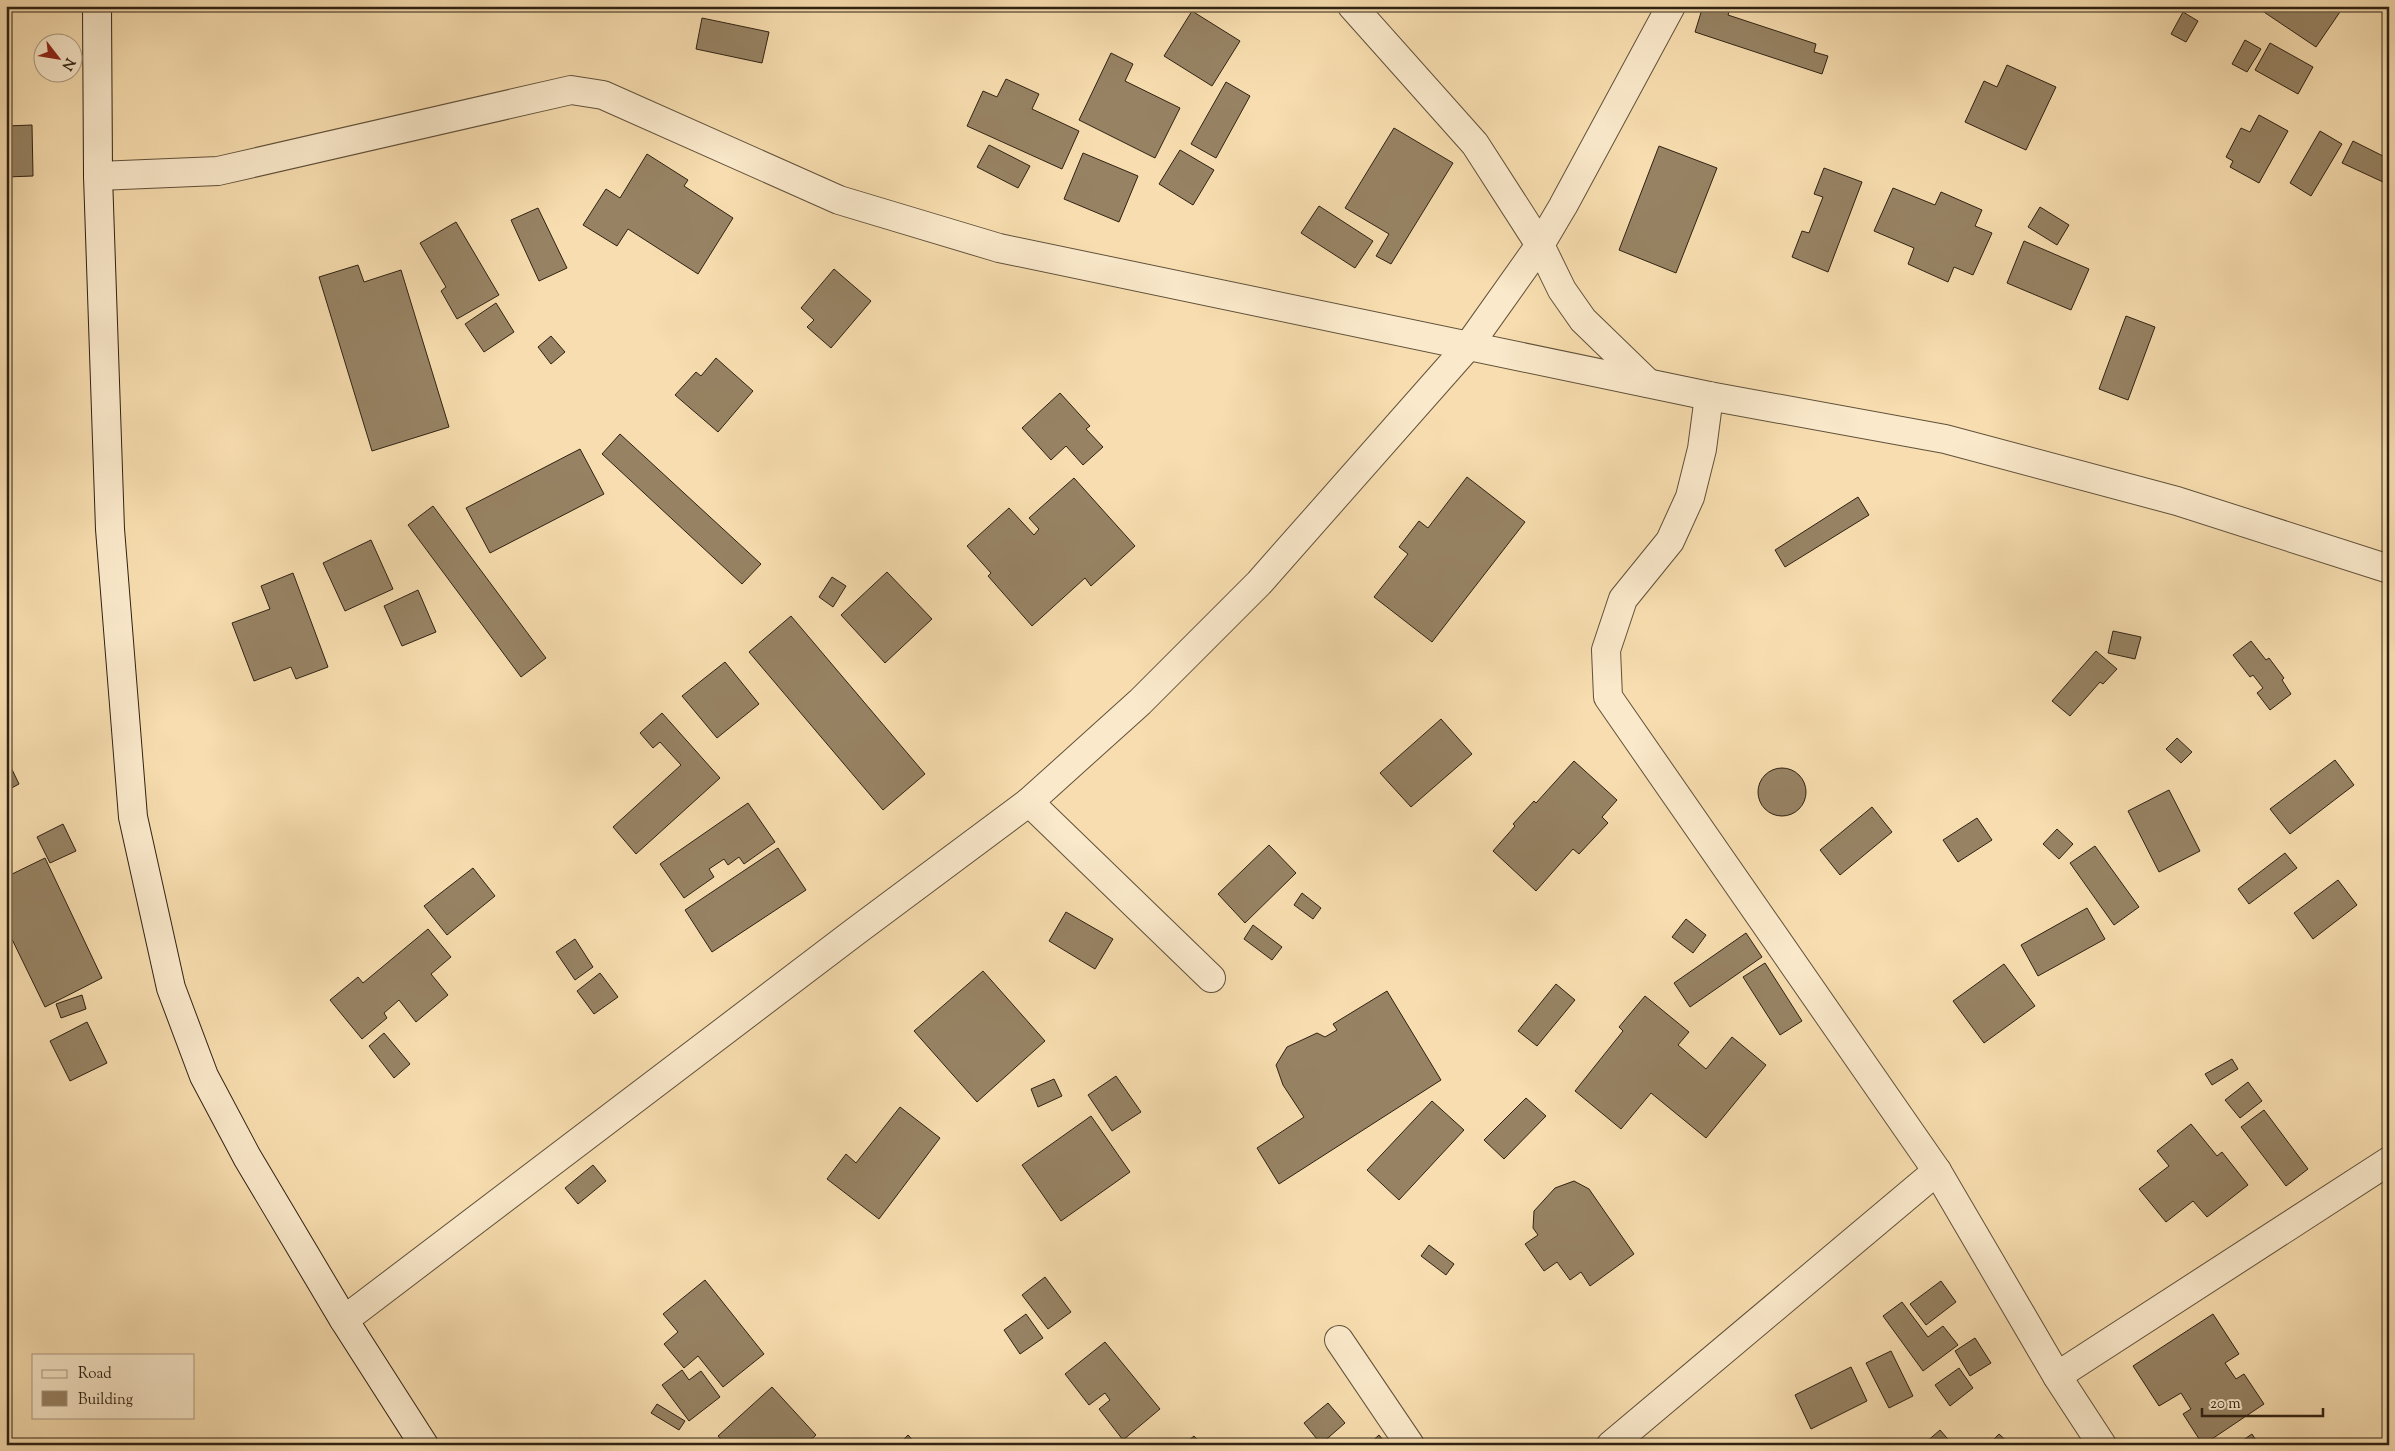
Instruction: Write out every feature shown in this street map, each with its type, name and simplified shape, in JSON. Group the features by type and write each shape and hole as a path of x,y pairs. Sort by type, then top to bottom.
{"street":[{"path":"97,6 98,176 110,529 135,827 171,988 204,1076 247,1157 344,1320 424,1445"},
{"path":"1352,6 1475,144 1540,245 1562,290 1584,320 1648,383"},
{"path":"344,1320 1029,802 1140,702 1260,582 1469,345 1540,245 1671,6"},
{"path":"98,176 218,171 570,90 603,95 839,200 999,248 1709,396 1963,444 2177,501 2389,569"},
{"path":"1709,396 1702,448 1690,497 1670,541 1623,599 1620,607 1606,650 1608,696 1936,1171 2057,1376 2102,1445"},
{"path":"1029,802 1211,978"},
{"path":"2057,1376 2389,1161"},
{"path":"1611,1445 1936,1171"},
{"path":"1338,1340 1410,1445"}],"building":[{"path":"1703,6 1731,6 1728,15 1816,44 1814,52 1828,56 1822,74 1695,32"},
{"path":"2255,6 2344,6 2316,47"},
{"path":"1192,11 1240,41 1212,86 1164,56"},
{"path":"2183,12 2198,21 2186,42 2171,34"},
{"path":"702,18 769,32 762,63 696,49"},
{"path":"2245,40 2261,49 2247,72 2232,64"},
{"path":"2270,43 2313,67 2298,94 2255,70"},
{"path":"1111,53 1133,64 1125,81 1180,108 1155,158 1079,120"},
{"path":"2007,65 2056,87 2026,150 1965,122 1984,81 1997,87"},
{"path":"1006,79 1039,94 1032,109 1079,131 1062,169 967,126 983,91 997,97"},
{"path":"1226,82 1250,96 1216,158 1191,144"},
{"path":"2259,115 2288,131 2259,183 2230,167 2233,161 2226,157 2241,128 2250,132"},
{"path":"32,125 33,176 6,177 6,126"},
{"path":"1394,128 1453,163 1391,264 1376,256 1389,234 1345,208"},
{"path":"2320,131 2342,144 2311,196 2290,183"},
{"path":"2353,141 2389,159 2389,170 2383,182 2342,163"},
{"path":"989,145 1030,166 1018,188 977,167"},
{"path":"1659,146 1717,168 1676,273 1619,250"},
{"path":"1180,150 1214,170 1193,205 1159,184"},
{"path":"1083,153 1138,176 1119,222 1064,199"},
{"path":"647,154 688,180 684,186 733,218 698,274 628,229 617,246 583,225 606,189 620,198"},
{"path":"1824,168 1862,182 1828,272 1792,257 1802,231 1809,233 1823,197 1814,194"},
{"path":"1893,188 1935,205 1941,192 1982,210 1975,226 1992,233 1973,275 1954,267 1948,282 1908,264 1914,248 1874,231"},
{"path":"1319,206 1373,241 1355,268 1301,233"},
{"path":"2040,207 2069,225 2057,245 2028,227"},
{"path":"538,208 567,268 539,281 511,220"},
{"path":"456,222 499,295 457,319 441,291 446,287 420,243"},
{"path":"2024,241 2089,269 2071,310 2007,283"},
{"path":"358,265 364,282 401,270 449,427 372,451 319,277"},
{"path":"834,269 871,301 831,348 807,327 814,320 801,308"},
{"path":"496,303 514,332 484,352 465,324"},
{"path":"2126,316 2155,327 2128,400 2099,389"},
{"path":"551,336 565,352 551,364 538,347"},
{"path":"716,358 753,391 718,432 675,395 696,372 701,376"},
{"path":"1060,393 1090,426 1086,429 1103,447 1083,465 1066,446 1051,460 1022,428"},
{"path":"620,434 761,564 742,584 602,454"},
{"path":"580,449 604,494 490,553 466,508"},
{"path":"1467,477 1525,522 1432,642 1374,597 1408,554 1399,547 1419,521 1428,528"},
{"path":"1074,478 1135,546 1091,586 1085,578 1032,626 988,576 991,573 967,546 1009,508 1034,535 1039,529 1029,518"},
{"path":"1858,497 1869,515 1785,567 1775,550"},
{"path":"433,506 546,658 521,677 408,525"},
{"path":"371,540 393,589 345,611 323,563"},
{"path":"887,572 932,619 885,663 841,615"},
{"path":"293,573 328,667 296,679 291,667 254,681 232,623 270,609 261,586"},
{"path":"832,577 846,586 833,607 819,597"},
{"path":"418,590 436,632 402,646 384,606"},
{"path":"791,616 925,774 883,810 749,652"},
{"path":"2113,631 2141,637 2135,659 2108,653"},
{"path":"2251,641 2266,660 2269,658 2284,678 2282,680 2291,694 2270,710 2257,693 2263,688 2253,675 2250,677 2233,655"},
{"path":"2096,651 2117,669 2103,684 2100,682 2070,716 2052,701"},
{"path":"725,662 759,704 717,738 682,696"},
{"path":"662,713 720,778 636,854 613,827 681,765 660,742 653,748 640,733"},
{"path":"1441,719 1472,754 1411,807 1380,773"},
{"path":"2177,738 2192,752 2181,763 2166,749"},
{"path":"6,760 19,784 6,791"},
{"path":"2335,760 2354,785 2290,834 2270,809"},
{"path":"1574,761 1617,800 1602,817 1608,823 1579,854 1573,849 1536,891 1493,851 1515,826 1513,824 1534,801 1536,803"},
{"path":"1777,768 1787,768 1799,775 1806,787 1806,797 1799,809 1787,816 1777,816 1769,812 1762,805 1758,797 1758,787 1762,779 1769,772"},
{"path":"2169,790 2200,851 2159,872 2128,811"},
{"path":"748,803 775,842 744,864 739,857 728,865 724,859 709,869 714,877 684,898 660,864"},
{"path":"1872,807 1892,832 1840,875 1820,850"},
{"path":"1977,818 1992,840 1958,862 1943,840"},
{"path":"63,824 76,851 50,863 37,837"},
{"path":"2057,829 2073,844 2059,859 2043,844"},
{"path":"1269,845 1296,873 1245,923 1218,894"},
{"path":"2095,846 2139,907 2114,925 2070,863"},
{"path":"778,848 806,890 712,952 685,910"},
{"path":"2285,853 2297,868 2249,904 2238,889"},
{"path":"45,858 102,978 45,1007 6,927 6,877"},
{"path":"473,868 495,896 447,935 424,906"},
{"path":"2338,880 2357,905 2313,939 2294,913"},
{"path":"1302,893 1321,908 1313,919 1294,905"},
{"path":"2087,908 2105,939 2038,976 2021,945"},
{"path":"1066,912 1113,939 1095,969 1049,941"},
{"path":"1686,919 1706,935 1693,953 1672,937"},
{"path":"1253,925 1282,947 1272,960 1244,939"},
{"path":"428,929 451,957 431,974 448,995 416,1022 399,1000 384,1013 387,1018 362,1039 330,1000 358,977 363,983"},
{"path":"1746,933 1762,957 1690,1007 1674,983"},
{"path":"575,939 593,967 575,980 556,952"},
{"path":"1765,963 1802,1021 1780,1035 1743,977"},
{"path":"2004,964 2035,1006 1984,1043 1953,1001"},
{"path":"983,971 1045,1041 977,1102 914,1031"},
{"path":"600,973 618,997 594,1014 577,991"},
{"path":"1556,984 1575,1000 1537,1046 1518,1031"},
{"path":"1387,991 1441,1080 1279,1184 1257,1148 1304,1117 1283,1085 1276,1065 1287,1047 1317,1033 1325,1037 1337,1030 1333,1024"},
{"path":"82,995 86,1009 61,1018 56,1004"},
{"path":"1645,996 1689,1032 1678,1045 1706,1069 1732,1037 1766,1065 1706,1138 1651,1093 1621,1129 1575,1091 1623,1031 1619,1027"},
{"path":"87,1022 107,1063 70,1081 50,1041"},
{"path":"384,1033 410,1064 394,1078 369,1046"},
{"path":"2232,1059 2238,1069 2212,1085 2205,1074"},
{"path":"1116,1076 1141,1112 1112,1131 1088,1095"},
{"path":"1054,1079 1062,1096 1038,1107 1031,1089"},
{"path":"2248,1082 2262,1101 2240,1118 2225,1100"},
{"path":"1526,1098 1546,1116 1504,1159 1484,1140"},
{"path":"1432,1101 1464,1130 1399,1200 1367,1170"},
{"path":"900,1107 940,1138 879,1219 827,1179 846,1154 856,1163"},
{"path":"2264,1110 2308,1169 2286,1186 2241,1127"},
{"path":"1091,1116 1130,1172 1061,1221 1022,1165"},
{"path":"2191,1124 2217,1156 2222,1152 2248,1185 2207,1217 2193,1201 2166,1222 2139,1189 2169,1166 2157,1151"},
{"path":"593,1165 606,1181 578,1204 565,1188"},
{"path":"1574,1181 1589,1189 1634,1254 1590,1286 1581,1272 1570,1280 1557,1262 1544,1271 1525,1244 1538,1235 1533,1228 1534,1211 1555,1188"},
{"path":"1429,1245 1454,1264 1446,1275 1421,1256"},
{"path":"1045,1277 1071,1312 1048,1329 1022,1295"},
{"path":"705,1280 764,1354 723,1387 698,1356 684,1368 664,1344 678,1332 663,1314"},
{"path":"1941,1281 1956,1302 1926,1325 1910,1304"},
{"path":"1902,1302 1928,1337 1943,1326 1958,1345 1923,1371 1883,1316"},
{"path":"1026,1314 1043,1338 1020,1354 1004,1330"},
{"path":"2213,1314 2239,1354 2225,1363 2236,1379 2244,1374 2264,1404 2203,1445 2183,1414 2191,1409 2181,1393 2159,1406 2133,1366"},
{"path":"1975,1338 1991,1363 1970,1376 1955,1351"},
{"path":"1105,1342 1160,1409 1123,1440 1099,1409 1110,1400 1105,1393 1089,1405 1065,1374"},
{"path":"1891,1351 1913,1396 1889,1408 1866,1363"},
{"path":"1851,1367 1867,1401 1811,1429 1795,1395"},
{"path":"1959,1368 1973,1388 1950,1406 1935,1385"},
{"path":"682,1370 689,1380 701,1371 720,1397 689,1421 662,1385"},
{"path":"772,1387 816,1435 805,1445 726,1445 718,1436"},
{"path":"1328,1403 1345,1423 1321,1444 1304,1423"},
{"path":"657,1404 685,1421 679,1430 651,1413"},
{"path":"1940,1430 1953,1445 1926,1445 1925,1443"},
{"path":"1999,1434 2011,1445 1988,1445"},
{"path":"2252,1434 2259,1445 2236,1445"},
{"path":"908,1435 917,1445 898,1445"},
{"path":"1379,1435 1387,1445 1368,1445"},
{"path":"1194,1436 1202,1445 1183,1445"}]}
